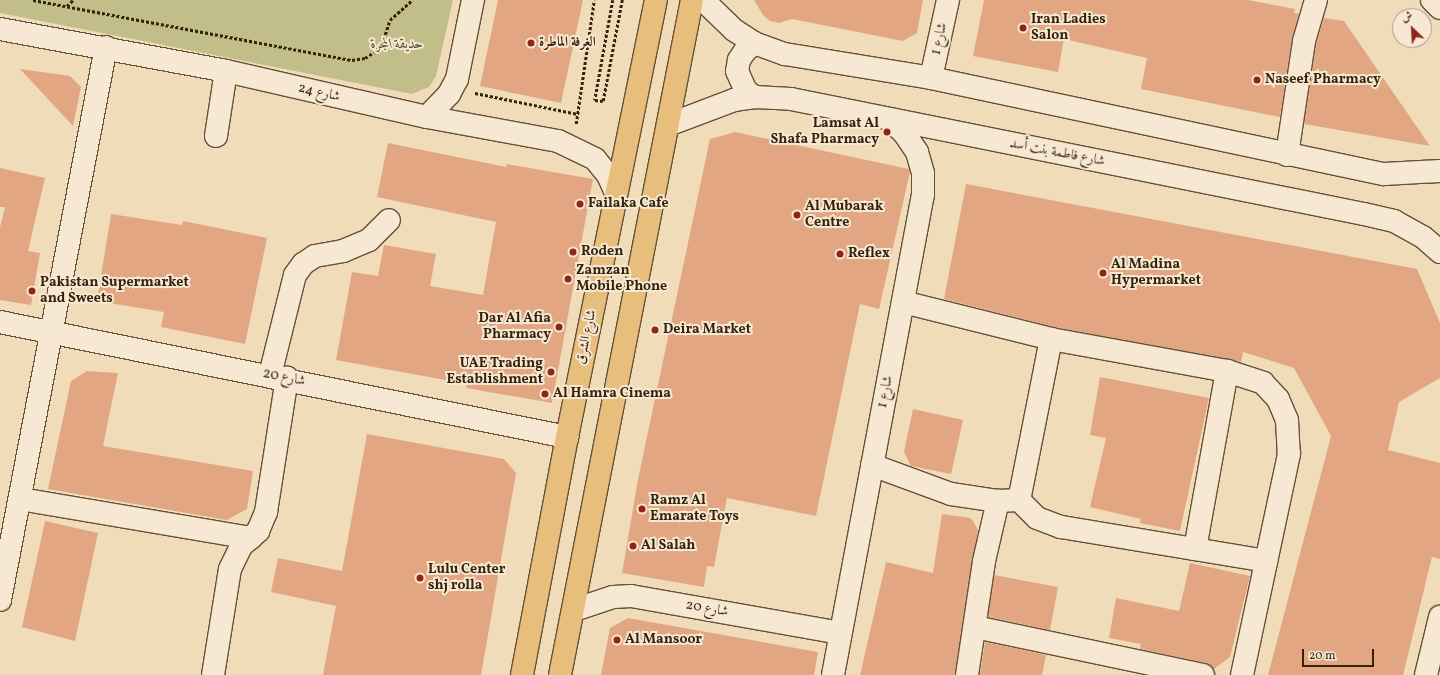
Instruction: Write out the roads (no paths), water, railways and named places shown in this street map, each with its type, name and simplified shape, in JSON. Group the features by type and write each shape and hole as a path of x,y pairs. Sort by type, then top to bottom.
{"main road":[{"name":"شارع الشرق","path":"522,675 567,436 656,0"},
{"path":"560,675 574,610 692,0"}],"street":[{"path":"427,117 449,94 457,79 474,0"},
{"path":"703,0 734,30 754,42 785,54 931,78 1287,155 1384,174 1440,171"},
{"name":"شارع 1","path":"931,78 948,0"},
{"path":"1287,155 1304,41 1316,0"},
{"path":"1432,0 1440,8"},
{"name":"شارع 24","path":"0,29 106,47 226,71 427,117 537,137 573,147 595,159 608,175 616,193"},
{"path":"754,42 745,50 739,60 737,71 746,91 755,97"},
{"path":"0,600 106,47"},
{"path":"216,136 226,71"},
{"name":"شارع فاطمة بنت أسد","path":"668,125 715,106 755,97 791,99 1372,215 1394,221 1423,237 1440,252"},
{"name":"شارع 1","path":"833,675 923,195 923,173 917,152 905,134 889,119"},
{"path":"213,675 230,568 241,546 251,538 263,522 266,512 278,376 294,275 303,264 315,256 343,251 369,240 389,220"},
{"path":"903,302 1051,339 1227,371 1263,383 1278,399 1287,420 1289,454 1242,675"},
{"name":"شارع 20","path":"0,322 278,376 567,436"},
{"path":"1019,500 1051,339"},
{"path":"1195,549 1227,371"},
{"path":"872,464 950,494 998,501 1019,500 1037,518 1049,524 1266,561"},
{"path":"20,500 251,538"},
{"path":"967,675 984,561 998,501"},
{"name":"شارع 20","path":"574,610 602,600 631,596 840,633"},
{"path":"1426,675 1440,617"},
{"path":"975,627 1203,675"}],"place":[{"name":"Iran Ladies Salon","path":"1023,28"},
{"name":"الغرفة الماطرة","path":"531,43"},
{"name":"Naseef Pharmacy","path":"1257,80"},
{"name":"Lamsat Al Shafa Pharmacy","path":"887,132"},
{"name":"Failaka Cafe","path":"580,204"},
{"name":"Al Mubarak Centre","path":"797,215"},
{"name":"Roden","path":"573,252"},
{"name":"Reflex","path":"840,254"},
{"name":"Al Madina Hypermarket","path":"1103,273"},
{"name":"Zamzan Mobile Phone","path":"568,279"},
{"name":"Pakistan Supermarket and Sweets","path":"32,291"},
{"name":"Dar Al Afia Pharmacy","path":"559,327"},
{"name":"Deira Market","path":"655,330"},
{"name":"UAE Trading Establishment","path":"551,372"},
{"name":"Al Hamra Cinema","path":"545,394"},
{"name":"Ramz Al Emarate Toys","path":"642,509"},
{"name":"Al Salah","path":"633,546"},
{"name":"Lulu Center shj rolla","path":"420,578"},
{"name":"Al Mansoor","path":"617,640"}],"park label":[{"name":"حديقة المجرة","path":"397,45"}]}
